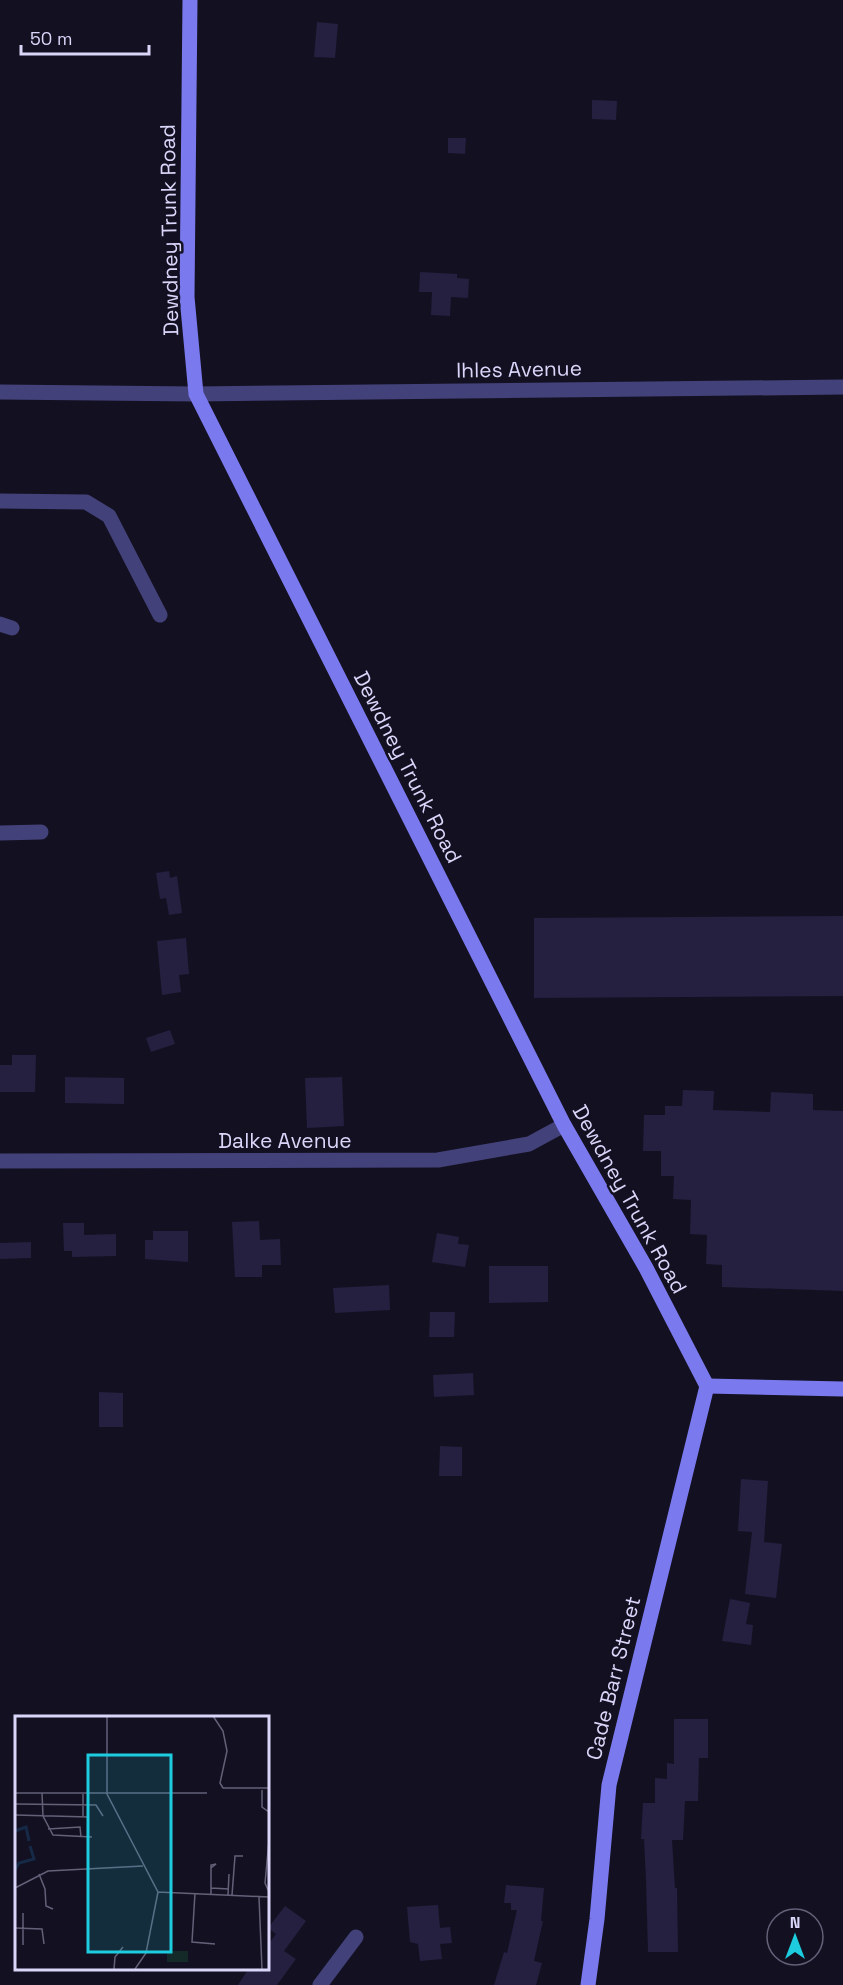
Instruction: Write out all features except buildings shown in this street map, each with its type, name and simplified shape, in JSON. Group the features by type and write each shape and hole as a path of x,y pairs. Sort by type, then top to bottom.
{"main road":[{"name":"Dewdney Trunk Road","path":"190,0 187,297 196,394 564,1125 646,1268 707,1386"},
{"path":"707,1386 843,1389"},
{"name":"Cade Barr Street","path":"588,1985 597,1919 609,1785 707,1386"}],"street":[{"name":"Ihles Avenue","path":"0,392 196,394 843,387"},
{"path":"0,501 86,502 109,516 160,615"},
{"path":"0,833 41,832"},
{"name":"Dalke Avenue","path":"0,1161 438,1160 529,1144 564,1125"},
{"path":"320,1985 356,1937"}]}
